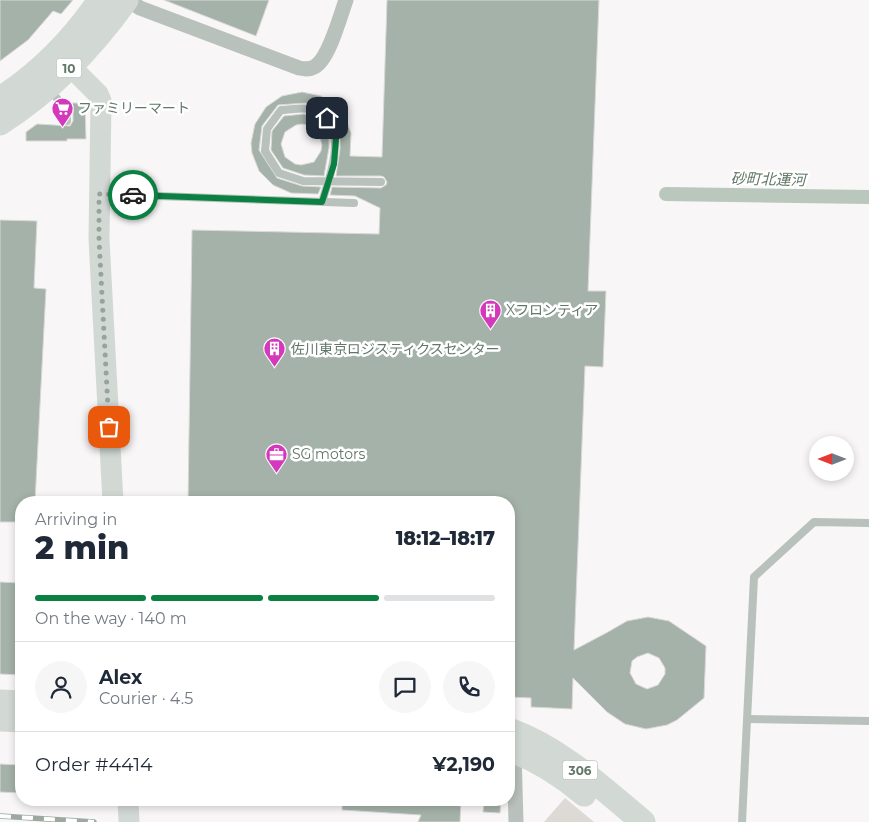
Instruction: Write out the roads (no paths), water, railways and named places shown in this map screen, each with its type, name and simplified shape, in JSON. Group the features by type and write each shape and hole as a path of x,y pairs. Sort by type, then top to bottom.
{"main road":[{"name":"10","path":"0,99 27,79 56,53 100,0"},
{"name":"10","path":"0,123 71,67 92,45 127,0"},
{"path":"0,702 15,702"},
{"path":"0,719 15,720"},
{"name":"306","path":"515,743 541,744 562,756 588,775 643,822"},
{"name":"306","path":"515,746 570,783 616,822"}],"street":[{"path":"127,0 140,8 299,68 307,69 314,67 324,57 346,0"},
{"path":"71,67 98,94 100,101 99,239 113,496"},
{"path":"128,806 129,822"},
{"path":"515,806 516,822"}],"lane":[{"path":"48,87 67,110 67,121"},
{"path":"322,202 325,192 328,183 331,173 334,164 336,138 327,118 308,108 282,110 267,129 265,151 280,174 303,181 323,182 332,182 381,182"},
{"path":"99,194 354,203"},
{"path":"742,822 754,576 814,522 869,523"},
{"path":"748,719 869,721"}],"waterway":[{"name":"砂町北運河","path":"666,194 869,197"}],"railway":[{"path":"0,816 94,822"}],"place":[{"name":"ファミリーマート","path":"62,127"},
{"name":"Xフロンティア","path":"490,329"},
{"name":"佐川東京ロジスティクスセンター","path":"275,368"},
{"name":"SG motors","path":"276,473"}]}
